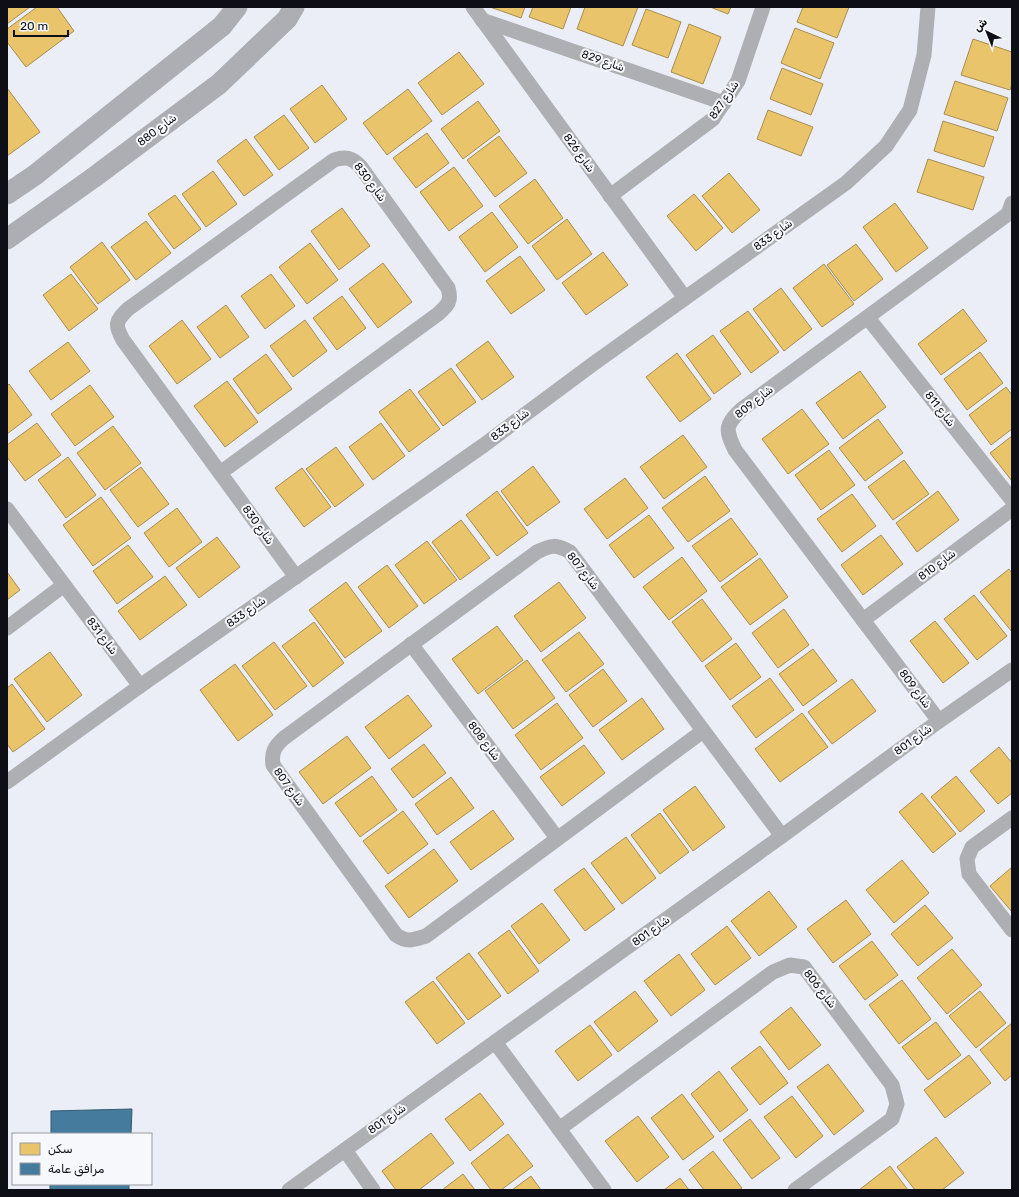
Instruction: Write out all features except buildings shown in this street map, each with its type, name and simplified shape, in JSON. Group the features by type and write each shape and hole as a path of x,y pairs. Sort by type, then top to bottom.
{"street":[{"path":"7,194 35,175 222,26 236,7"},
{"name":"شارع 880","path":"7,239 218,84 287,19 294,7"},
{"name":"شارع 826","path":"473,7 685,298"},
{"name":"شارع 827","path":"610,196 713,119 738,81 762,7"},
{"name":"شارع 833","path":"7,782 140,686 484,445 593,364 846,183 886,146 910,110 924,55 928,7"},
{"name":"شارع 829","path":"482,20 724,102"},
{"name":"شارع 830","path":"220,473 438,314 445,308 449,301 450,295 448,288 360,166 354,160 342,157 334,160 135,304 120,317 117,323 118,330 123,340 220,473 296,577"},
{"path":"7,208 35,175"},
{"name":"شارع 809","path":"939,721 735,450 730,441 728,431 730,421 742,409 868,318 1011,211"},
{"name":"شارع 811","path":"868,318 1012,500"},
{"name":"شارع 831","path":"7,509 140,686"},
{"name":"شارع 810","path":"863,620 1012,509"},
{"name":"شارع 807","path":"703,731 426,936 412,940 403,940 396,935 273,765 271,756 276,746 284,738 537,552 547,547 559,546 570,552 782,836"},
{"path":"7,628 64,585"},
{"name":"شارع 808","path":"411,644 557,838"},
{"name":"شارع 801","path":"289,1190 782,836 939,721 1012,670"},
{"path":"1012,818 972,847 967,859 969,874 1012,930"},
{"name":"شارع 806","path":"559,1129 773,972 790,965 804,967 892,1085 897,1104 892,1119 795,1190"},
{"path":"495,1042 604,1190"},
{"path":"345,1150 374,1190"}]}
